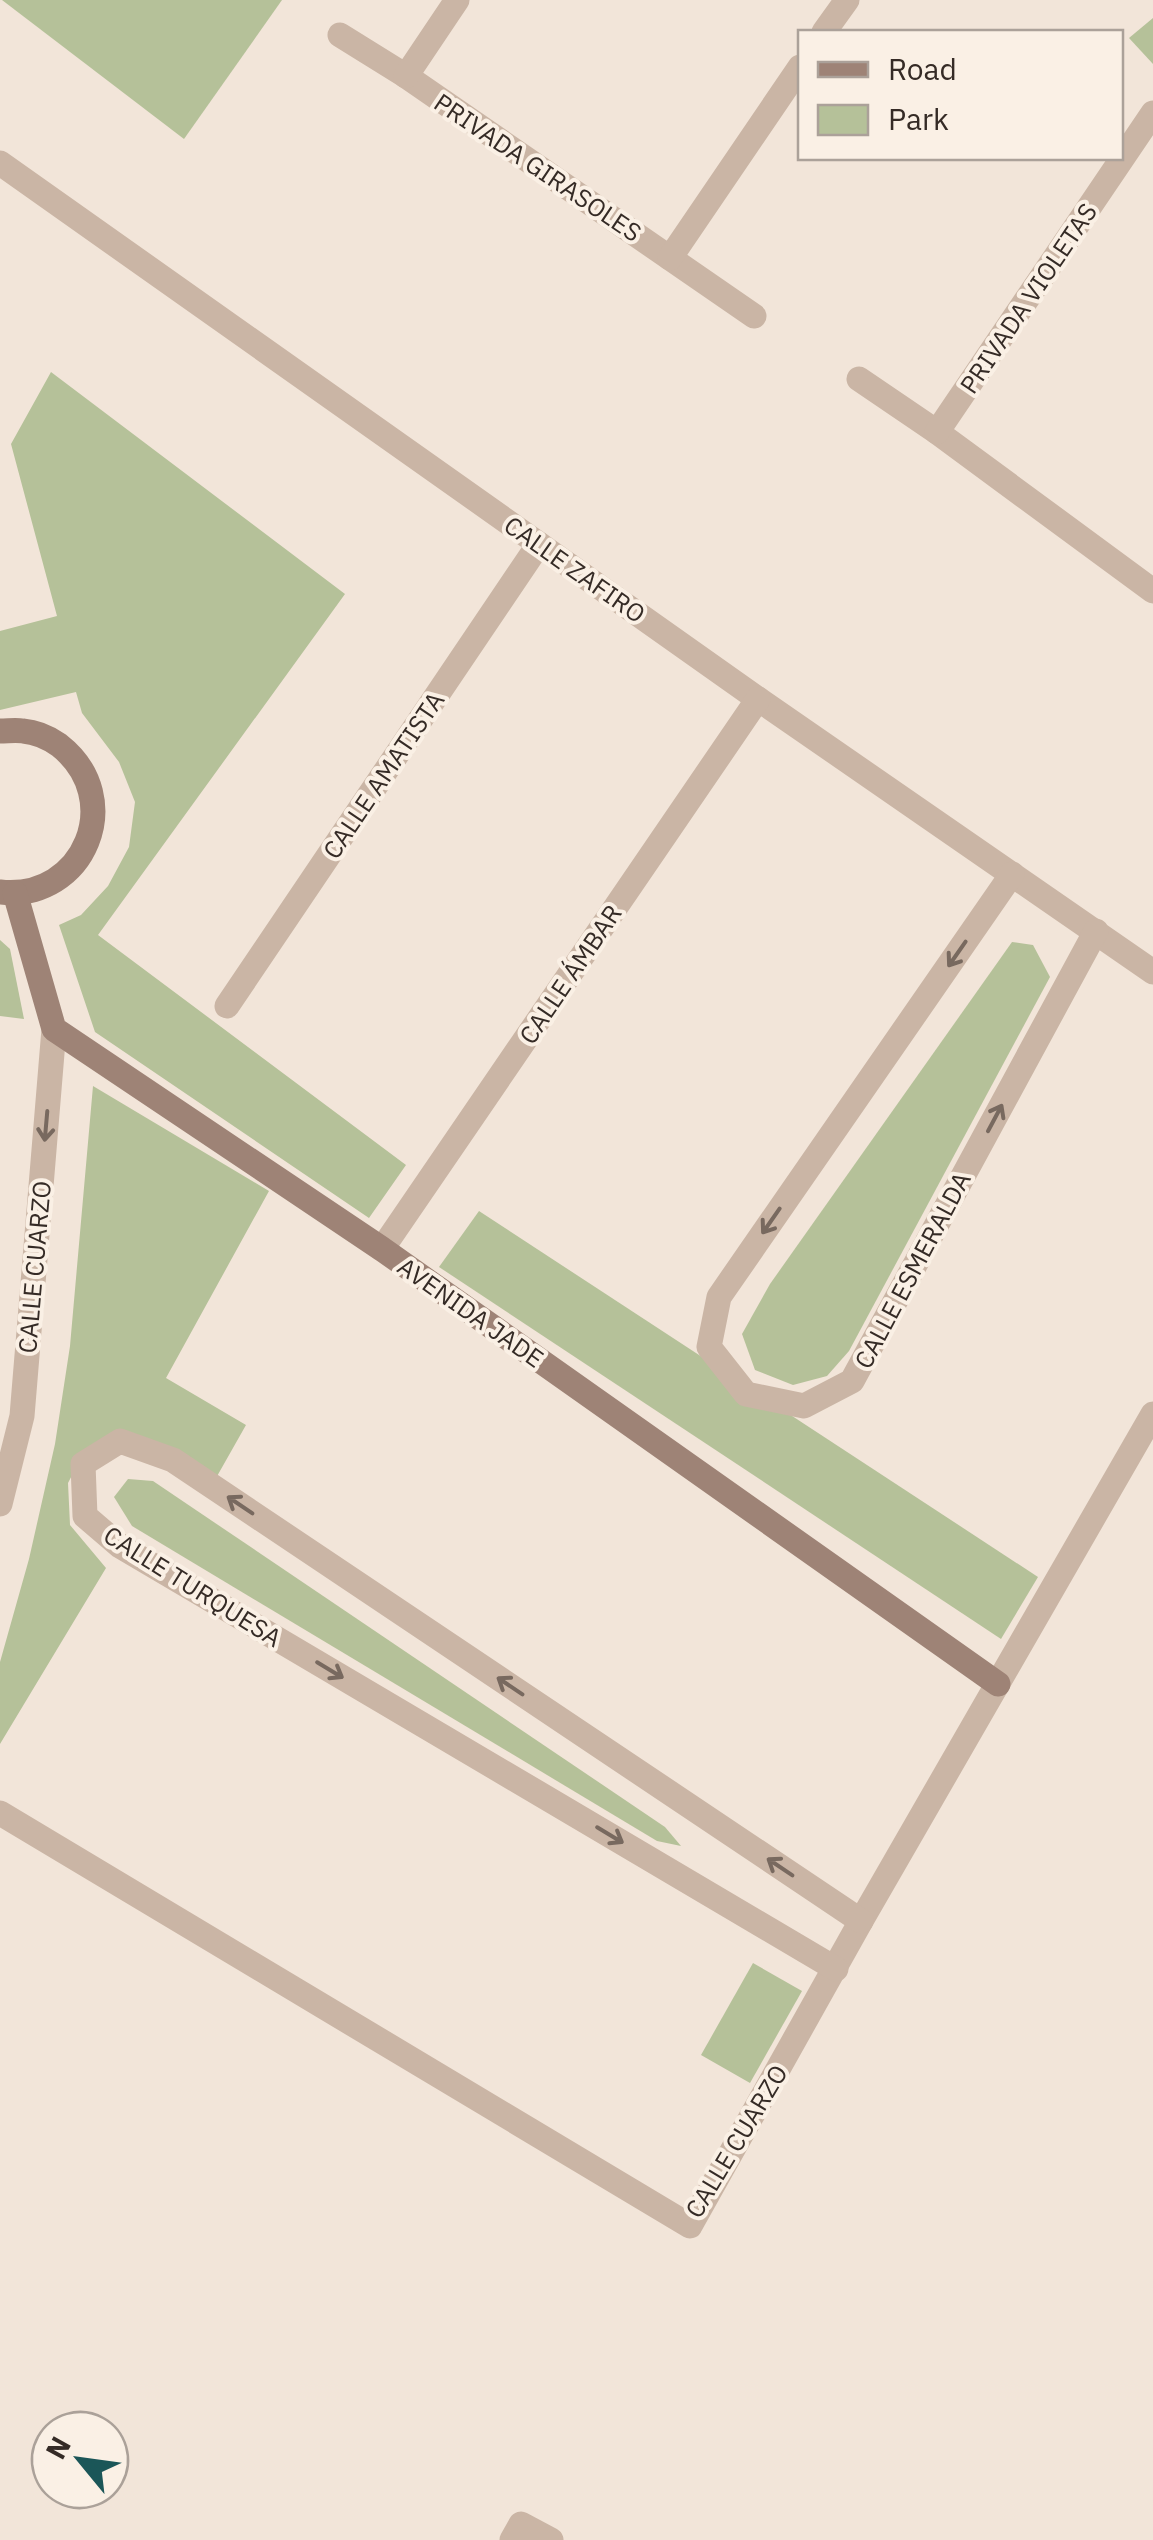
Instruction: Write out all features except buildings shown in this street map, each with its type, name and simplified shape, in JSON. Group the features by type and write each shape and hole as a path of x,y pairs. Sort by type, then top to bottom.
{"street":[{"path":"406,76 457,0"},
{"path":"825,30 846,0"},
{"name":"PRIVADA GIRASOLES","path":"340,35 406,76 754,316"},
{"path":"670,258 798,70"},
{"name":"PRIVADA VIOLETAS","path":"1123,157 1153,113"},
{"name":"PRIVADA VIOLETAS","path":"937,432 1121,160"},
{"name":"CALLE ZAFIRO","path":"0,164 758,699 1153,972"},
{"path":"859,380 937,432 1153,592"},
{"name":"CALLE AMATISTA","path":"226,1006 540,544"},
{"name":"CALLE ÁMBAR","path":"382,1249 758,699"},
{"path":"0,731 26,731 51,739 72,755 86,778 93,803 92,830 82,854 64,874 41,888 8,892 54,1029"},
{"name":"CALLE ESMERALDA","path":"1012,874 719,1297 709,1348 746,1394 804,1406 852,1381 1096,931"},
{"name":"AVENIDA JADE","path":"54,1029 382,1249 998,1684"},
{"name":"CALLE CUARZO","path":"0,1504 22,1416 54,1029"},
{"name":"CALLE CUARZO","path":"0,1813 690,2226 860,1921 1153,1414"},
{"name":"CALLE TURQUESA","path":"836,1968 120,1546 85,1516 83,1464 120,1441 173,1460 860,1921"},
{"path":"512,2540 521,2524 551,2540"}],"green space":[{"path":"2,0 282,0 184,139"},
{"path":"1153,18 1153,64 1129,38"},
{"path":"51,372 345,594 98,935 406,1165 369,1218 95,1032 59,925 81,915 108,886 129,847 135,802 119,762 82,713 76,692 0,710 0,631 57,616 11,444"},
{"path":"0,940 10,949 24,1019 0,1016"},
{"path":"1012,942 1033,945 1050,977 849,1351 827,1376 793,1385 755,1370 742,1334 770,1284"},
{"path":"93,1086 269,1191 166,1378 246,1425 216,1478 129,1455 83,1454 68,1483 70,1525 106,1568 0,1744 0,1662 55,1444 70,1346"},
{"path":"479,1211 1038,1577 1001,1639 439,1267"},
{"path":"128,1479 153,1481 665,1827 681,1846 657,1841 132,1526 114,1497"},
{"path":"753,1963 802,1991 750,2083 701,2055"}]}
